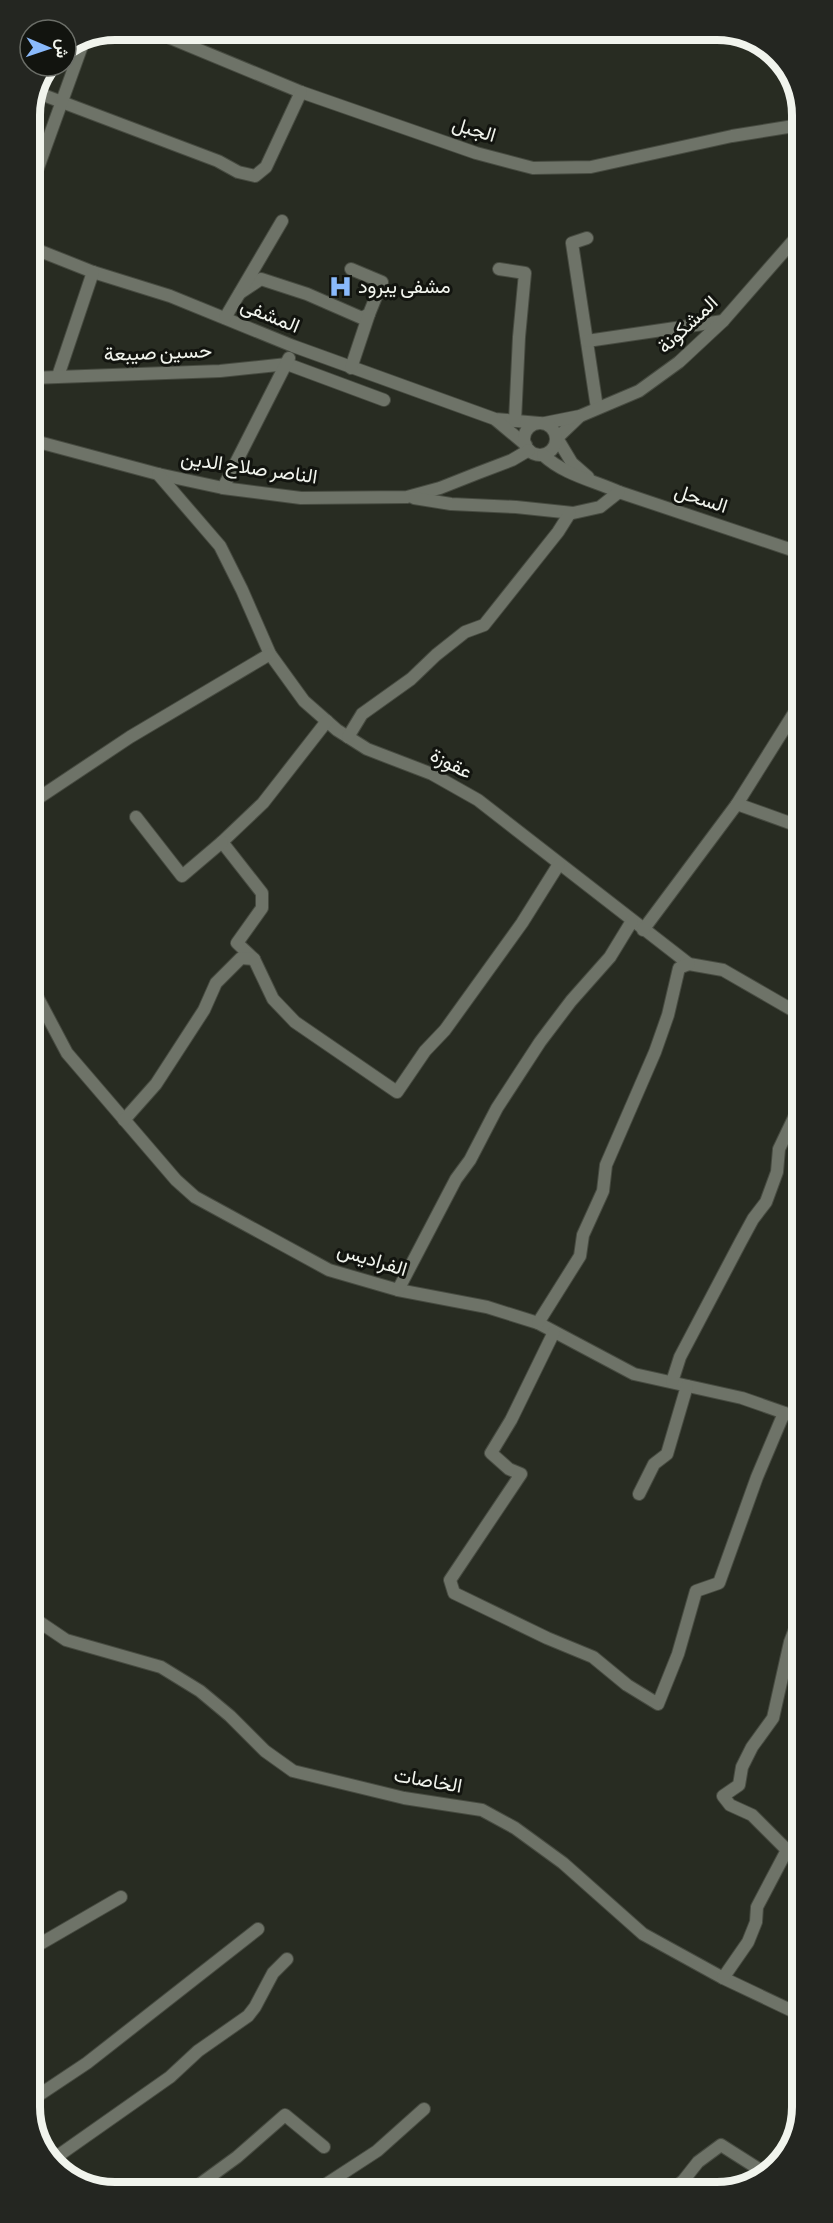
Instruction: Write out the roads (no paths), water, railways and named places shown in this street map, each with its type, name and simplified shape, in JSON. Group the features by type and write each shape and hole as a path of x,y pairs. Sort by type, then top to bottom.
{"street":[{"name":"الجبل","path":"177,41 301,92 476,153 533,168 591,167 732,136 792,126"},
{"path":"41,161 81,49"},
{"path":"43,95 218,161 238,172 255,176 266,167 301,92"},
{"path":"225,318 282,221"},
{"path":"587,238 572,243 597,408"},
{"name":"المشكونة","path":"580,416 639,391 679,362 723,321 792,242"},
{"name":"المشفى","path":"41,251 93,272 170,296 351,368 495,419"},
{"path":"351,269 382,282 351,368"},
{"path":"499,269 525,273 515,421"},
{"path":"58,376 93,272"},
{"path":"240,294 261,279 307,294 362,318 369,314"},
{"path":"587,341 723,321"},
{"path":"224,488 288,364 293,346"},
{"path":"288,364 384,400"},
{"name":"حسين صيبعة","path":"41,377 220,371 288,364"},
{"path":"495,419 527,448 537,455 543,455 552,450 556,438 580,416"},
{"path":"527,448 526,431 532,425 580,416"},
{"path":"495,419 542,423 552,427 556,438 572,463 590,479"},
{"name":"الناصر صلاح الدين","path":"41,443 158,474 224,488 301,498 407,497 440,489 478,474 512,460 527,448"},
{"path":"543,455 555,466 572,475 590,479"},
{"name":"عقوزة","path":"158,474 220,546 270,654 304,701 327,722 367,749 432,774 478,800 689,964 723,970 792,1010"},
{"name":"السحل","path":"590,479 619,492 792,550"},
{"path":"407,497 451,504 516,507 570,513 600,507 619,492"},
{"path":"348,736 362,714 411,679 465,632 484,625 558,532 570,513"},
{"path":"41,796 121,742 270,654"},
{"path":"643,930 737,804 792,716"},
{"path":"136,817 182,876 263,803 327,722"},
{"path":"737,804 792,824"},
{"path":"222,842 262,893 262,908 237,943 254,959 273,999 295,1022 397,1092 522,923 559,864"},
{"path":"398,1290 456,1179 470,1160 497,1108 540,1042 571,1001 610,957 632,921"},
{"path":"124,1120 156,1084 204,1010 216,983 241,958 254,959"},
{"path":"538,1323 580,1256 583,1234 603,1191 606,1166 655,1052 668,1015 680,968 689,964"},
{"name":"الفراديس","path":"41,1003 67,1053 176,1180 195,1197 329,1270 398,1290 488,1307 538,1323 634,1374 742,1398 792,1416"},
{"path":"672,1383 680,1358 753,1219 766,1202 777,1172 779,1149 792,1122"},
{"path":"554,1332 511,1420 491,1453 509,1469 521,1474 450,1580 454,1593 547,1638 593,1657 627,1685 658,1704 678,1654 696,1591 719,1583 784,1413"},
{"path":"639,1494 654,1464 667,1454 687,1386"},
{"name":"الخاصات","path":"40,1623 66,1640 162,1667 200,1691 266,1751 293,1771 405,1798 482,1810 515,1828 563,1863 643,1934 723,1978 792,2011"},
{"path":"723,1978 748,1942 756,1922 757,1907 787,1850 752,1815 730,1805 723,1796 739,1785 742,1767 752,1747 773,1718 792,1637"},
{"path":"40,1944 121,1897"},
{"path":"40,2094 87,2062 258,1929"},
{"path":"58,2156 170,2077 198,2051 248,2016 273,1973 287,1959"},
{"path":"329,2182 377,2151 424,2109"},
{"path":"203,2182 237,2157 285,2115 324,2147"},
{"path":"682,2182 698,2162 721,2145 760,2170"}],"place":[{"name":"مشفى يبرود","path":"340,287"}]}
